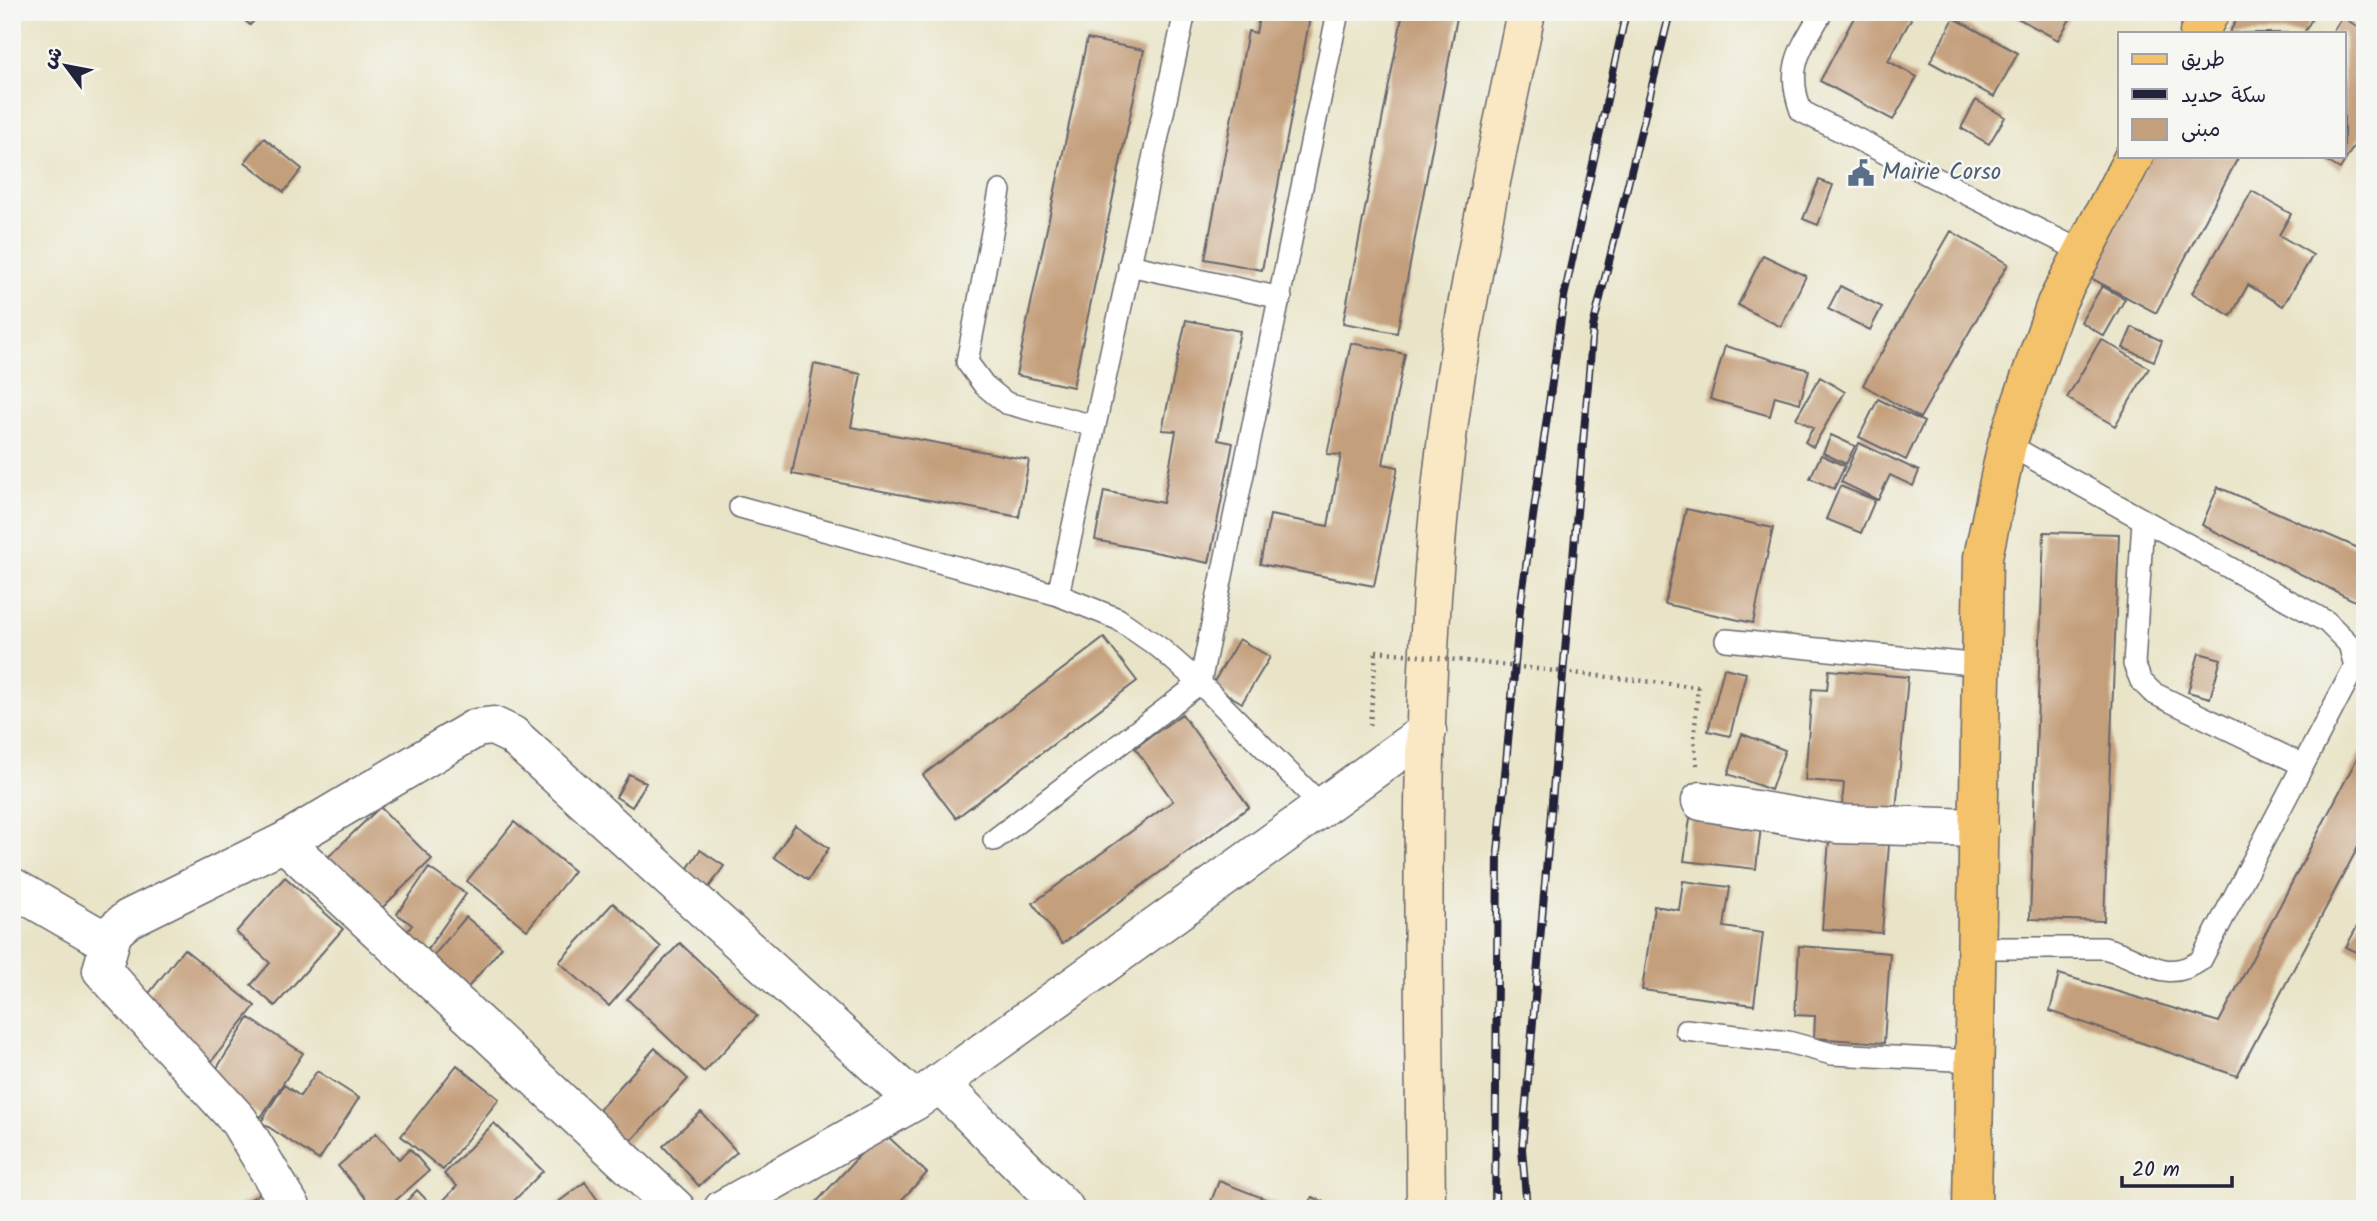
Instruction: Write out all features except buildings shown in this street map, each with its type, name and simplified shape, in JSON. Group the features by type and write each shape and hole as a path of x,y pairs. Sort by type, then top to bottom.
{"main road":[{"path":"2200,32 2210,12"},
{"path":"1972,1209 1983,557 2007,444 2056,304 2133,158"}],"street":[{"path":"1426,1209 1424,885 1427,731 1429,650 1443,470 1477,248 1526,12"},
{"path":"292,1209 239,1121 103,970 113,932 128,919 284,842 476,728 493,726 512,735 1065,1209"},
{"path":"723,1209 927,1092 1427,731"},
{"path":"1701,801 1838,824 1979,828"},
{"path":"284,842 676,1209"},
{"path":"12,887 109,943"}],"lane":[{"path":"1058,595 1185,12"},
{"path":"994,840 1200,683 1338,12"},
{"path":"1822,12 1796,58 1793,88 1801,111 2083,252"},
{"path":"1000,191 967,362 984,385 1006,403 1094,426"},
{"path":"1129,265 1281,298"},
{"path":"1977,948 2104,948 2168,972 2185,972 2201,960 2355,666 2349,643 2327,622 2007,444"},
{"path":"740,507 1058,595 1118,619 1160,648 1200,683 1322,806"},
{"path":"2143,520 2134,664 2141,681 2153,694 2303,765"},
{"path":"1726,640 1981,664"},
{"path":"1686,1030 1788,1042 1832,1054 1975,1061"}],"path":[{"path":"1370,713 1376,652 1698,687 1694,740"}],"railway":[{"path":"1495,1209 1498,852 1520,609 1564,297 1626,12"},
{"path":"1527,1209 1522,1149 1593,327 1670,12"}],"place":[{"name":"Mairie Corso","path":"1861,173"}]}
